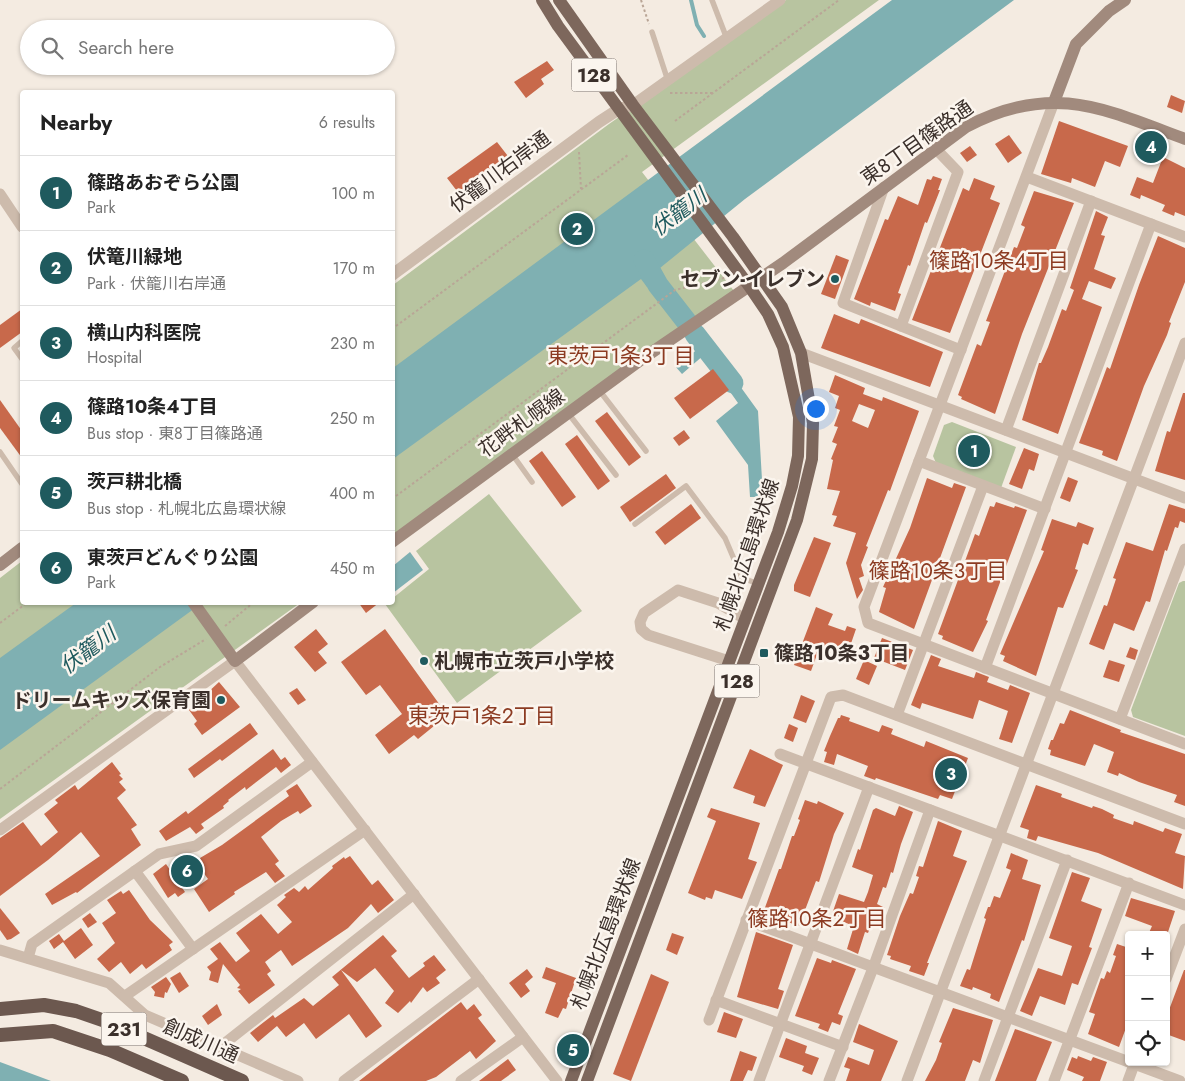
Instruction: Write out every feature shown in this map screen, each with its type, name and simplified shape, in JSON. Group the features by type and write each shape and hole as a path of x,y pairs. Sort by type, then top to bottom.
{"highway":[{"name":"創成川通","path":"0,1009 44,1005 76,1011 105,1021 242,1081"},
{"name":"231","path":"0,1035 53,1031 110,1050 182,1081"}],"main road":[{"name":"札幌北広島環状線","path":"542,0 721,246 768,314 783,347 798,417 798,456 792,486 778,532 571,1081"},
{"name":"札幌北広島環状線","path":"559,0 633,105 733,237 782,308 801,353 813,432 812,459 797,520 587,1081"},
{"path":"1054,102 1076,44 1109,11 1124,0"},
{"name":"東8丁目篠路通","path":"749,286 966,127 1007,109 1054,102 1092,106 1185,139"},
{"name":"花畔札幌線","path":"395,540 599,390 749,286"},
{"path":"0,565 20,550"},
{"path":"194,605 235,661 309,605"}],"street":[{"path":"633,105 780,0"},
{"path":"1054,102 864,607 868,623 1185,744"},
{"name":"伏籠川右岸通","path":"395,273 619,108 633,105"},
{"path":"901,326 958,172 936,149"},
{"path":"1027,177 1185,237"},
{"path":"884,187 843,303 961,350"},
{"path":"0,194 20,224"},
{"path":"1006,430 1091,201"},
{"path":"985,668 1151,224"},
{"path":"907,1081 1185,343"},
{"path":"801,353 1185,498"},
{"path":"919,462 1045,509"},
{"path":"897,715 983,486"},
{"path":"1120,719 1181,569 1185,549"},
{"path":"730,661 648,635 640,626 641,619 644,613 678,590 710,600 746,619"},
{"path":"0,830 235,661 557,1081"},
{"path":"709,1020 831,697 843,695 1185,824"},
{"path":"780,754 1185,905"},
{"path":"28,958 32,944 159,854 196,846 312,762"},
{"path":"759,1081 869,787"},
{"path":"829,1081 874,968 930,810"},
{"path":"125,996 365,830"},
{"path":"984,1081 1067,860"},
{"path":"135,871 193,949"},
{"path":"1054,1081 1129,884"},
{"path":"220,1047 414,894"},
{"path":"746,920 1125,1061"},
{"path":"1167,976 1185,929"},
{"path":"0,950 109,982 145,1015 298,1081"},
{"path":"344,1081 478,978"},
{"path":"716,1000 843,1047"},
{"path":"462,1081 523,1037"},
{"path":"1128,1081 1131,1066"},
{"path":"1140,1066 1180,1081"}],"lane":[{"path":"712,0 728,38"},
{"path":"652,32 668,81"},
{"path":"20,343 14,348 20,356"},
{"path":"599,390 646,451"},
{"path":"568,413 616,475"},
{"path":"0,452 20,481"},
{"path":"512,454 532,482"},
{"path":"635,524 686,486 725,538 742,578 759,584"}],"path":[{"path":"641,0 652,32"},
{"path":"675,121 839,0"},
{"path":"670,93 713,93"},
{"path":"578,150 581,189"},
{"path":"395,327 628,155"},
{"path":"395,497 676,290 728,277"},
{"path":"0,623 24,605"},
{"path":"0,789 160,667 215,634 250,605"}],"green space":[{"path":"786,0 879,0 642,172 734,291 395,535 395,284 609,124"},
{"path":"952,422 1016,447 1001,488 936,463 933,456 944,425"},
{"path":"489,494 582,611 457,703 386,605 395,605 395,596 429,569 416,551"},
{"path":"20,563 20,605 297,605 0,819 0,578"},
{"path":"1185,581 1185,736 1133,717 1131,710 1179,583"},
{"path":"187,855 202,878 189,887 171,864"}],"water":[{"name":"伏籠川","path":"892,0 1014,0 745,199 660,268 664,275 661,278 663,281 653,288 651,285 647,287 641,279 395,458 395,367"},
{"path":"676,299 689,318 680,325 667,306"},
{"path":"703,336 712,348 682,374 675,366 698,349 694,343"},
{"path":"719,357 758,411 763,497 750,497 748,465 716,421 738,403 711,365"},
{"path":"410,552 423,570 395,591 395,564"},
{"name":"伏籠川","path":"73,605 199,605 0,750 0,658"},
{"path":"0,1062 51,1081 0,1081"}],"building":[{"path":"547,61 554,70 541,79 544,84 526,98 514,82"},
{"path":"1171,95 1185,101 1182,113 1167,107"},
{"path":"1059,121 1128,146 1120,167 1105,161 1095,187 1072,178 1071,183 1041,174"},
{"path":"1009,135 1022,153 1008,163 995,144"},
{"path":"497,142 511,160 498,170 495,166 460,195 447,178"},
{"path":"970,146 977,155 967,162 960,153"},
{"path":"1163,157 1185,168 1185,216 1175,212 1174,216 1162,211 1165,205 1141,195 1140,199 1130,195 1137,177 1153,183"},
{"path":"933,176 942,179 938,190 940,190 927,223 925,222 910,266 908,265 898,293 901,294 895,311 871,302 870,306 854,299 885,219 888,220 898,196 918,205 927,179 931,180"},
{"path":"974,178 995,186 990,199 1000,203 950,333 912,320 963,188 969,191"},
{"path":"1034,191 1074,203 1022,334 995,414 961,399 962,397 958,395 977,344 981,346 990,322 986,321 1014,247 1017,248 1025,227 1021,225"},
{"path":"1096,211 1108,217 1101,235 1105,236 1094,269 1116,278 1111,289 1089,281 1082,299 1102,307 1058,434 1022,420 1039,363 1041,363 1048,347 1062,309 1066,311 1074,290 1070,288"},
{"path":"1158,236 1185,248 1185,282 1169,322 1171,323 1167,335 1144,386 1117,461 1102,455 1103,451 1079,443 1107,367 1110,369"},
{"path":"836,255 849,260 835,299 821,294"},
{"path":"20,310 20,333 0,348 0,325"},
{"path":"834,314 859,324 861,319 943,352 930,387 821,348"},
{"path":"713,369 729,390 690,419 674,398"},
{"path":"835,375 865,388 863,394 882,401 883,397 919,411 890,491 888,490 866,546 868,547 861,565 864,576 859,578 863,590 857,599 846,563 856,533 833,526 837,516 832,515 840,491 827,489 833,460 831,459 837,444 832,442 838,427 834,426 840,410 835,408 839,396 829,392","holes":["859,404 875,410 868,428 852,421"]},
{"path":"1183,393 1185,393 1185,480 1155,471 1167,431 1170,432"},
{"path":"0,400 20,428 20,455 0,428"},
{"path":"607,412 641,457 629,466 595,421"},
{"path":"684,430 690,438 679,446 673,438"},
{"path":"577,435 610,481 598,490 565,444"},
{"path":"1024,448 1039,454 1034,471 1029,469 1022,489 1009,484"},
{"path":"542,451 576,497 562,507 529,461"},
{"path":"666,474 676,488 630,522 620,507"},
{"path":"1068,477 1078,481 1070,502 1060,498"},
{"path":"927,478 952,488 954,483 966,487 914,629 879,612 886,588 883,587 910,528"},
{"path":"996,502 1027,510 986,620 988,621 973,652 942,639 943,636 938,634 975,534 979,536 990,506 994,507"},
{"path":"691,504 701,518 665,545 655,532"},
{"path":"1169,504 1185,509 1185,523 1180,521 1178,528 1175,527 1167,551 1165,550 1150,602 1146,601 1134,631 1114,623 1104,650 1089,644 1104,605 1107,606 1116,579 1113,578 1126,542 1153,551"},
{"path":"1052,519 1076,527 1078,522 1094,528 1088,545 1083,543 1075,569 1078,570 1063,608 1058,607 1036,676 1003,661 1005,656 1000,654 1044,551 1041,550"},
{"path":"814,537 831,543 810,597 794,591 794,585"},
{"path":"360,605 376,605 366,613"},
{"path":"816,607 833,614 828,625 845,631 847,626 856,629 846,658 819,649 811,671 794,665"},
{"path":"316,629 328,644 318,652 327,663 315,672 294,647"},
{"path":"385,629 445,712 433,724 434,726 418,739 414,735 389,754 375,735 402,714 380,685 366,695 341,662"},
{"path":"882,638 913,650 905,670 874,658"},
{"path":"1130,647 1138,650 1135,660 1126,657"},
{"path":"931,655 941,659 938,666 974,678 976,672 989,677 987,682 1008,690 1010,685 1030,693 1012,743 999,739 1008,711 979,700 973,719 922,703 920,709 911,705"},
{"path":"864,660 877,666 869,685 856,679"},
{"path":"1109,660 1125,665 1119,682 1103,677"},
{"path":"219,682 240,707 202,735 194,724 197,721 189,710"},
{"path":"297,688 306,700 298,705 289,693"},
{"path":"801,695 815,701 806,723 793,718"},
{"path":"1070,710 1121,730 1120,732 1185,754 1185,806 1174,802 1177,795 1119,773 1118,776 1107,772 1114,752 1094,744 1085,766 1050,755 1051,750 1048,749 1051,740 1053,740 1060,723 1064,724"},
{"path":"841,715 850,718 849,721 879,732 882,725 893,729 891,734 924,747 926,741 968,758 952,799 940,795 938,799 876,778 875,780 864,776 868,766 837,754 834,765 824,762 827,752 824,751"},
{"path":"250,723 258,734 222,761 220,759 194,778 188,769"},
{"path":"789,724 798,728 793,742 784,738"},
{"path":"273,749 281,760 285,757 291,765 281,773 276,767 246,790 245,787 228,800 223,806 224,808 201,824 204,828 196,834 190,827 166,841 159,831 186,811 188,814"},
{"path":"750,749 783,765 765,807 753,803 755,796 733,788"},
{"path":"112,762 123,779 119,782 126,790 117,798 137,825 131,829 141,845 77,893 52,905 45,894 100,856 81,832 48,860 0,896 0,838 23,822 41,846 58,832 44,814 58,803 55,800 75,785 78,790"},
{"path":"297,784 312,806 300,814 298,811 281,821 261,837 279,861 275,864 285,876 275,883 266,872 234,892 235,894 209,912 194,889 208,879 197,864 201,861 200,858 222,845 289,796 286,791"},
{"path":"1036,785 1062,794 1061,797 1092,808 1093,806 1102,809 1114,815 1113,818 1133,825 1134,821 1163,832 1165,828 1182,834 1175,853 1185,856 1183,889 1098,853 1038,836 1036,841 1027,838 1029,830 1020,827"},
{"path":"805,800 817,804 818,801 844,813 834,834 819,882 816,881 799,926 763,913 792,836 794,836 800,820 798,819"},
{"path":"899,806 913,812 893,873 891,872 886,888 883,887 877,904 885,908 882,920 874,917 868,933 865,932 858,954 847,949 854,926 831,917 839,894 864,902 873,875 852,867 858,849 860,850 873,810 876,808 895,816"},
{"path":"711,808 760,823 748,859 757,862 742,899 715,890 712,899 706,897 705,900 688,893 716,821 707,817"},
{"path":"938,821 962,831 953,856 967,861 927,963 929,963 924,976 909,971 911,966 890,959 891,956 887,955 900,916 910,893 913,894 919,877 916,876 919,866 923,867"},
{"path":"1011,853 1028,860 1022,879 1041,885 1024,941 1022,940 999,1002 990,998 991,994 973,987 972,990 960,986 967,969 970,970 988,907 990,907 994,896 1000,898 1011,870 1006,868"},
{"path":"350,856 372,885 378,880 394,900 378,913 371,904 348,928 292,966 281,950 278,952 265,962 271,971 267,974 275,985 249,1004 238,991 241,989 237,988 240,985 223,964 218,983 209,980 211,972 207,967 218,959 210,949 220,942 236,962 250,951 236,933 261,914 278,934 292,922 277,905 286,897 284,895 294,888 299,892 305,886 308,890 333,868 332,866 344,857 345,859"},
{"path":"166,864 185,892 178,897 175,893 168,898 153,874"},
{"path":"1072,872 1090,878 1081,901 1102,909 1089,947 1092,948 1078,985 1072,983 1065,1005 1040,996 1032,1016 1020,1011 1038,968 1062,976 1072,946 1049,938"},
{"path":"129,890 150,920 173,942 169,945 172,950 146,969 142,964 130,974 121,962 109,972 97,959 115,943 102,923 116,913 107,900 121,891 123,894"},
{"path":"1131,898 1175,911 1168,931 1150,931 1152,926 1125,916"},
{"path":"0,908 20,933 11,939 7,940 0,930"},
{"path":"90,913 97,922 88,928 82,919"},
{"path":"81,928 93,945 75,959 63,942 54,949 49,941 59,934 64,941"},
{"path":"756,932 793,945 778,989 784,991 778,1009 737,997"},
{"path":"672,933 684,937 677,955 666,950"},
{"path":"383,935 397,951 391,956 409,978 425,966 423,963 434,955 446,970 436,978 440,983 427,992 423,987 411,1003 410,1001 398,1013 385,1003 394,991 375,968 357,982 341,970 382,1026 366,1038 349,1014 316,1039 304,1023 286,1037 277,1026 258,1042 250,1033 273,1015 275,1018 304,998 313,1006 339,985 332,977"},
{"path":"1117,944 1125,947 1125,1030 1119,1047 1088,1034 1095,1014 1089,1012 1101,978 1104,979 1107,971 1110,973 1116,956 1113,955"},
{"path":"817,958 831,963 832,960 856,969 838,1014 843,1016 840,1025 832,1022 828,1032 818,1028 820,1024 795,1016"},
{"path":"546,967 576,978 566,1009 563,1008 558,1018 545,1013 556,983 542,978"},
{"path":"527,969 533,977 525,984 530,991 521,998 509,983"},
{"path":"1185,970 1185,1041 1170,1035 1170,1007"},
{"path":"180,972 189,986 179,993 170,978"},
{"path":"651,974 669,982 631,1081 613,1074"},
{"path":"166,977 171,984 167,993 165,992 164,998 154,996 155,992 151,987"},
{"path":"461,1002 467,1010 474,1004 482,1015 478,1018 496,1041 476,1059 470,1051 436,1077 426,1081 359,1081"},
{"path":"217,1004 222,1015 208,1025 202,1016"},
{"path":"953,1008 993,1020 980,1063 973,1060 965,1081 925,1081 936,1060 942,1043 939,1042"},
{"path":"724,1012 743,1019 736,1038 717,1032"},
{"path":"859,1024 898,1041 881,1081 846,1081 850,1069 844,1067 848,1057 869,1065 874,1050 853,1042"},
{"path":"1015,1029 1052,1042 1036,1081 995,1081"},
{"path":"786,1038 807,1046 805,1053 819,1058 812,1075 802,1071 804,1066 779,1057"},
{"path":"740,1051 757,1057 752,1071 748,1070 743,1081 730,1081"},
{"path":"1078,1056 1091,1061 1093,1057 1107,1062 1100,1081 1082,1081 1084,1077 1067,1070 1072,1057 1077,1059"},
{"path":"508,1059 516,1070 501,1081 479,1081"}],"waterway":[{"path":"691,0 697,25 704,36"},
{"path":"644,260 658,285 686,321"},
{"path":"695,334 733,383"}],"place":[{"name":"篠路10条4丁目","path":"1151,147"},
{"name":"伏篭川緑地","path":"577,229"},
{"name":"セブン-イレブン","path":"835,279"},
{"name":"篠路あおぞら公園","path":"974,451"},
{"name":"篠路10条3丁目","path":"764,653"},
{"name":"札幌市立茨戸小学校","path":"424,661"},
{"name":"ドリームキッズ保育園","path":"221,700"},
{"name":"横山内科医院","path":"951,774"},
{"name":"東茨戸どんぐり公園","path":"187,871"},
{"name":"茨戸耕北橋","path":"573,1050"}],"district":[{"name":"篠路10条4丁目","path":"999,261"},
{"name":"東茨戸1条3丁目","path":"621,356"},
{"name":"篠路10条3丁目","path":"938,571"},
{"name":"東茨戸1条2丁目","path":"482,716"},
{"name":"篠路10条2丁目","path":"817,919"}]}
